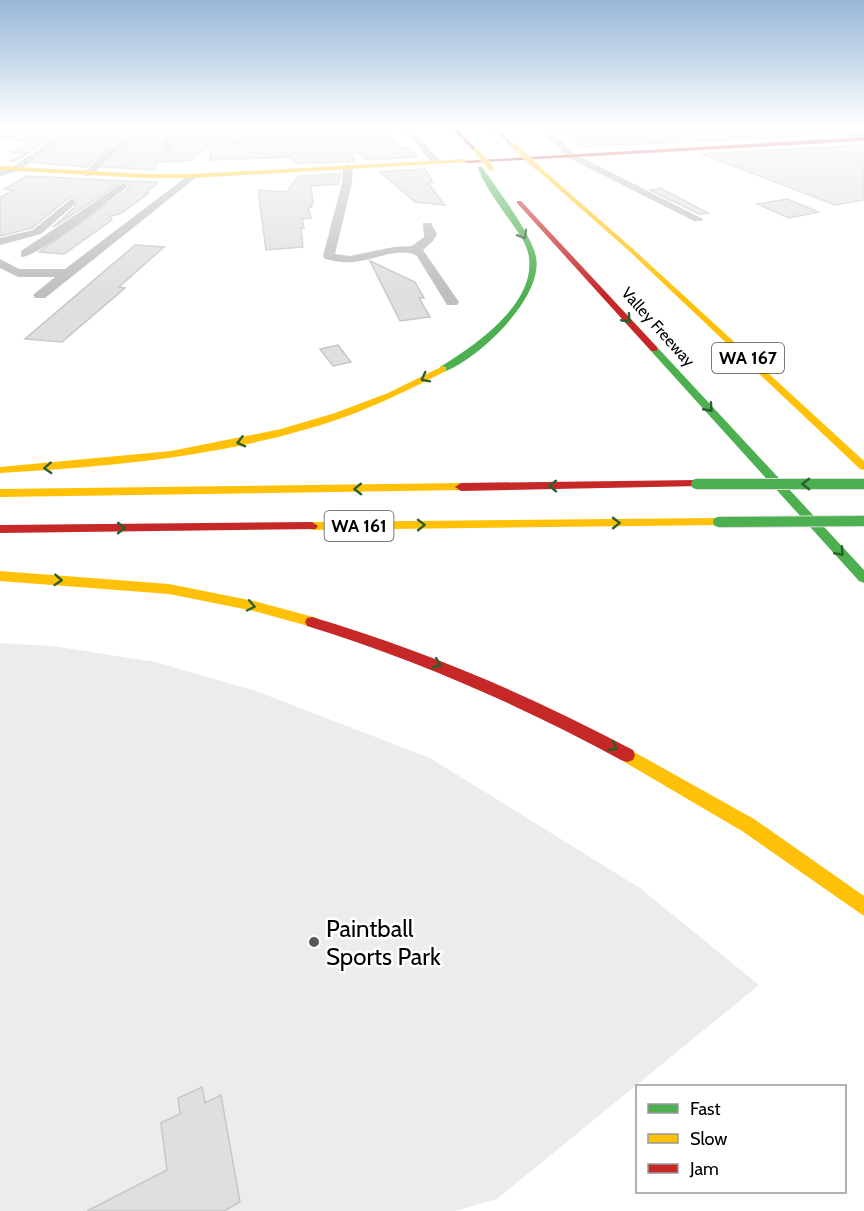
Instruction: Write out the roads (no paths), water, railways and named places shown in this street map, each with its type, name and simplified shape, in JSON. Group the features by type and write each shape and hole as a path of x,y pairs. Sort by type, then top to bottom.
{"main road":[{"path":"0,470 123,462 231,444 286,431 366,405 412,385 464,356 485,341 514,309 531,280 533,263 531,250 494,183"},
{"name":"Valley Freeway","path":"500,183 864,578"},
{"name":"Valley Freeway","path":"554,183 631,250 864,467"},
{"path":"631,250 864,453"},
{"path":"0,492 864,484"},
{"name":"WA 161","path":"0,528 864,521"},
{"path":"0,576 143,586 192,593 259,607 374,639 524,701 611,745 759,832 864,907"}],"street":[{"path":"40,295 185,183"},
{"path":"347,183 329,256 353,259 415,250 429,239 431,234 427,225"},
{"path":"625,183 698,219"},
{"path":"25,254 123,186"},
{"path":"37,232 82,192"},
{"path":"71,202 101,202"},
{"path":"0,242 37,232 57,233"},
{"path":"415,250 422,254 452,302"},
{"path":"2,265 11,270 29,274 69,273"}],"place":[{"name":"Paintball Sports Park","path":"314,942"}]}
